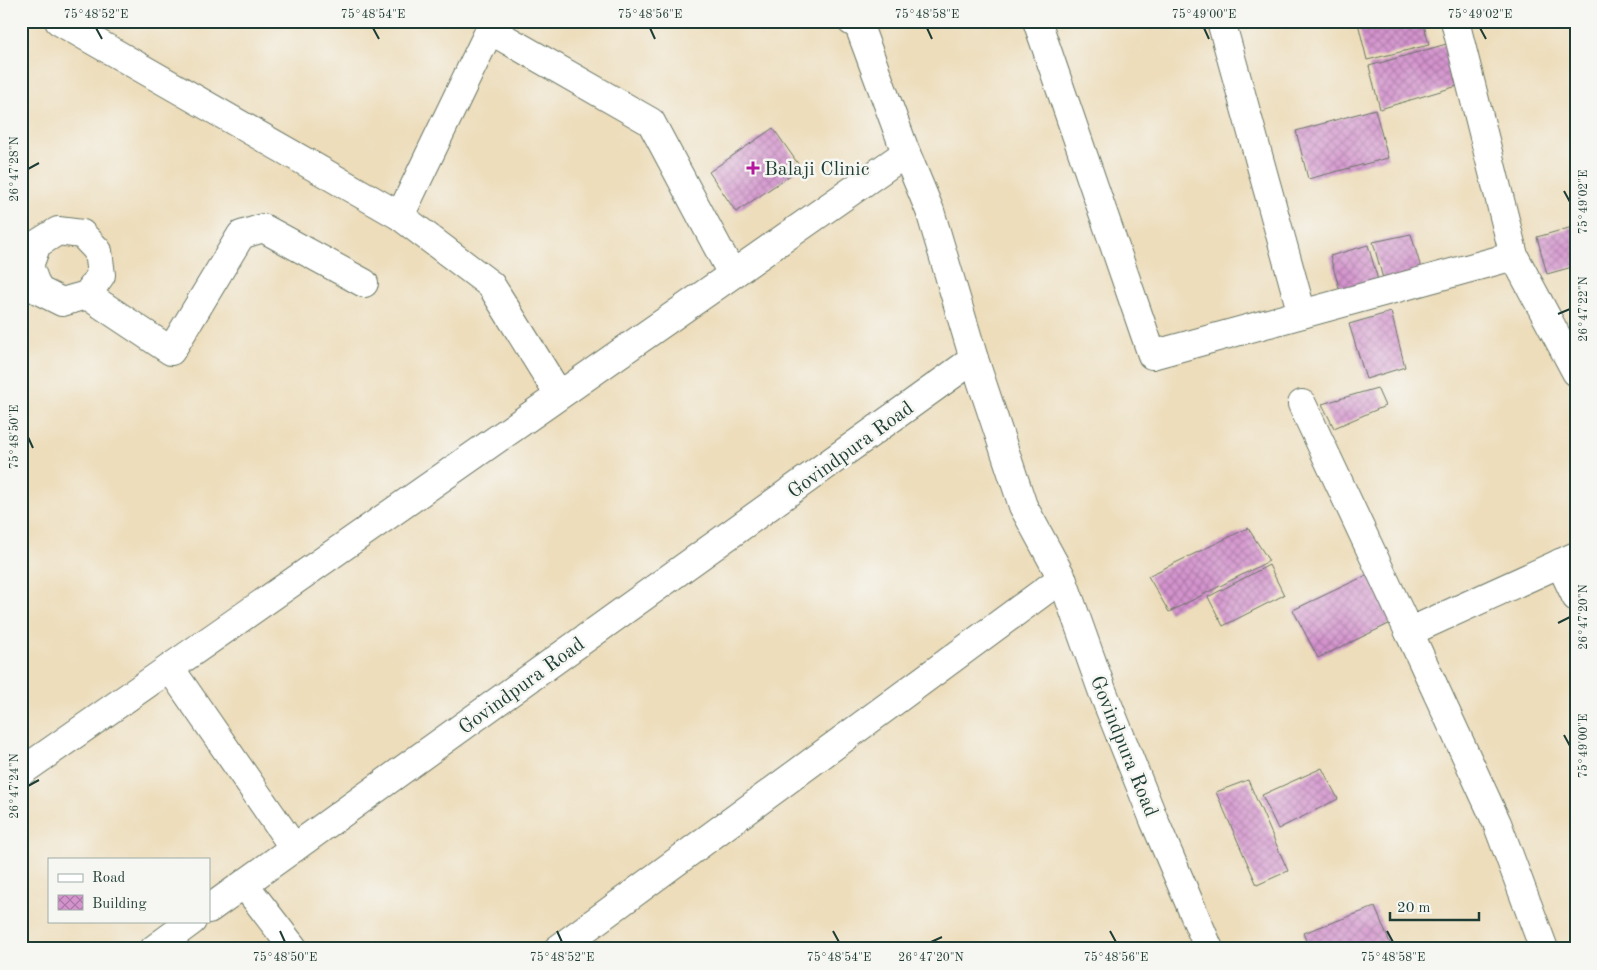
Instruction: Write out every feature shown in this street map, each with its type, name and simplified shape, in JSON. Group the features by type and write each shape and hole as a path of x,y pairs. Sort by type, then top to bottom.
{"street":[{"path":"59,21 400,216 491,285 559,395"},
{"path":"1036,21 1152,355 1514,256"},
{"path":"1221,21 1302,314"},
{"path":"1455,21 1514,256 1576,372"},
{"path":"861,23 906,153 930,211 974,359"},
{"path":"400,216 492,26 651,122 732,274"},
{"path":"21,772 906,153"},
{"path":"87,295 171,351 241,235 263,228 364,283"},
{"path":"58,231 82,234 98,251 101,275 87,295 62,302 38,290 25,264 37,244 58,231"},
{"name":"Govindpura Road","path":"210,908 974,359 1023,506 1062,578 1106,698 1154,820 1209,949"},
{"path":"1302,404 1497,823 1544,949"},
{"path":"1408,632 1568,560 1576,597"},
{"path":"558,949 1062,578"},
{"path":"170,668 294,848"},
{"path":"244,884 294,949"},
{"path":"154,949 191,922"}],"building":[{"path":"1365,21 1423,21 1429,45 1367,60 1358,23"},
{"path":"1450,43 1464,84 1380,109 1369,66"},
{"path":"1375,109 1388,158 1308,179 1296,131"},
{"path":"773,128 801,168 736,212 709,172"},
{"path":"1576,226 1576,266 1547,274 1537,237"},
{"path":"1411,234 1423,275 1385,286 1373,242"},
{"path":"1368,245 1380,287 1342,298 1330,256"},
{"path":"1391,312 1405,367 1366,379 1349,324"},
{"path":"1377,388 1385,406 1334,428 1322,404"},
{"path":"1248,528 1269,561 1169,612 1148,576"},
{"path":"1269,565 1284,595 1223,626 1208,597"},
{"path":"1371,573 1395,621 1318,658 1293,610"},
{"path":"1322,768 1338,799 1278,829 1262,795"},
{"path":"1248,780 1288,871 1257,885 1216,792"},
{"path":"1375,907 1392,948 1309,949 1303,933"}],"place":[{"name":"Balaji Clinic","path":"753,168"}]}
